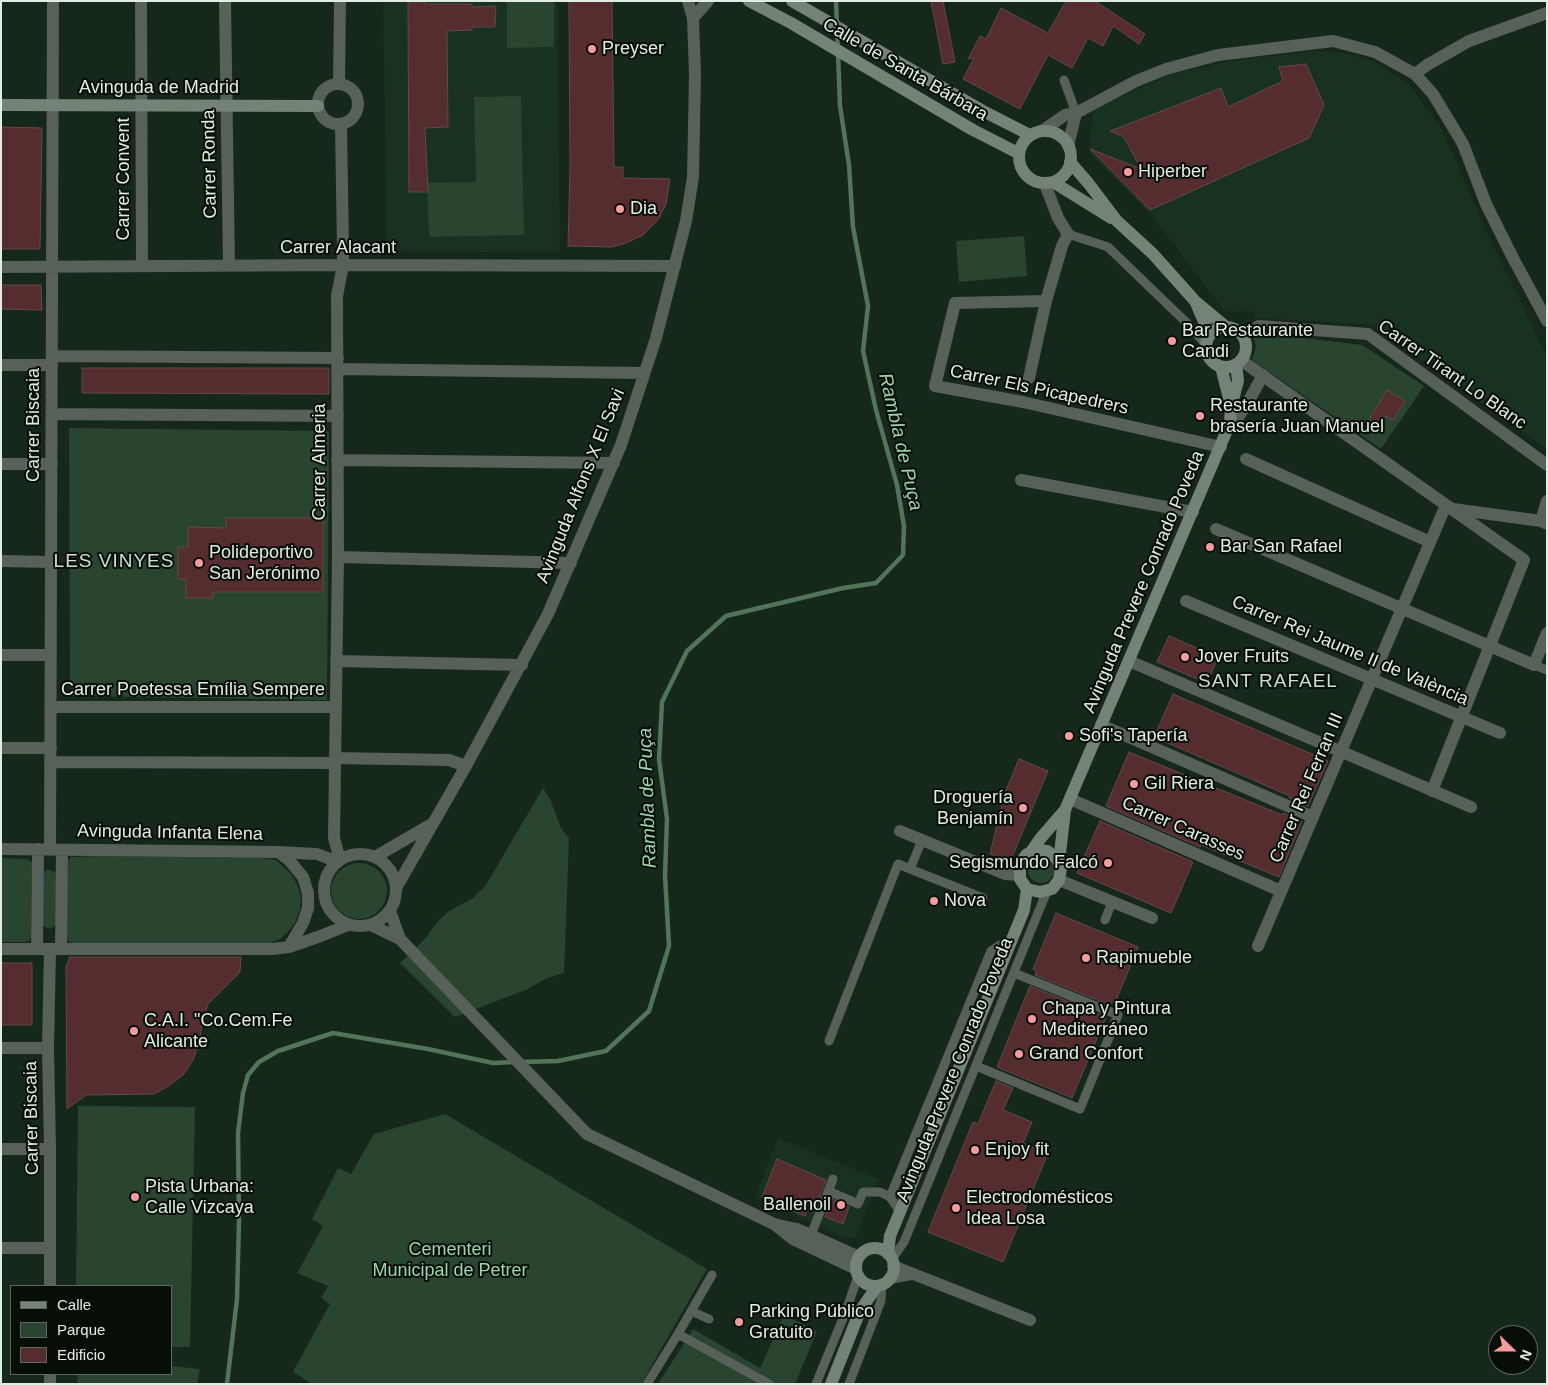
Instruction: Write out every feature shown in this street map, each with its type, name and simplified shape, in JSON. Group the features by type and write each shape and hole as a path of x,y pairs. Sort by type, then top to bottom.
{"street":[{"name":"Carrer Biscaia","path":"50,1285 48,1048 56,949 50,849 53,1"},
{"name":"Carrer Convent","path":"141,1 142,266"},
{"name":"Carrer Ronda","path":"225,1 228,266"},
{"path":"339,84 340,1"},
{"name":"Avinguda Alfons X El Savi","path":"396,888 466,766 548,614 614,463 660,328 686,221 693,177 695,74 693,18 688,1"},
{"path":"693,18 708,1"},
{"name":"Calle de Santa Bárbara","path":"749,1 973,130 1018,153"},
{"name":"Calle de Santa Bárbara","path":"792,1 983,111 1036,133"},
{"path":"1415,74 1468,41 1547,13"},
{"path":"1117,221 1049,183 1034,181 1025,175 1020,165 1018,153 1022,143 1065,115 1076,113 1136,81 1166,69 1218,55 1333,41 1375,52 1415,74 1433,94 1463,144 1486,204 1547,321"},
{"path":"332,84 339,84 347,86 354,91 358,99 358,108 355,116 349,122 341,125 325,120 320,114 318,106 318,99 326,88 332,84"},
{"name":"Avinguda de Madrid","path":"1,105 318,106"},
{"path":"1049,183 1066,172 1070,162 1068,146 1076,113"},
{"name":"Carrer Almeria","path":"338,861 334,838 338,557 337,296 343,265 341,125"},
{"path":"1036,133 1049,131 1060,136 1068,146"},
{"path":"1070,162 1117,221 1153,254 1195,301 1225,326 1235,328 1243,335 1247,348 1239,363 1229,368 1220,367 1209,358 1208,340 1195,301"},
{"path":"1029,378 1046,300 1062,246 1068,234 1058,218 1049,183"},
{"name":"Carrer Alacant","path":"1,266 675,266"},
{"name":"Carrer Els Picapedrers","path":"1046,300 955,303 935,386 1023,402 1220,447"},
{"path":"1208,340 1214,330 1225,326"},
{"name":"Carrer Tirant Lo Blanc","path":"1243,335 1260,326 1368,334 1547,465"},
{"path":"1,365 52,360 338,363 644,373"},
{"path":"1239,363 1263,375 1524,560 1432,791"},
{"name":"Avinguda Prevere Conrado Poveda","path":"1031,852 1067,804 1193,512 1230,423 1231,407 1238,380 1239,363"},
{"name":"Avinguda Prevere Conrado Poveda","path":"1220,367 1231,407"},
{"name":"Avinguda Prevere Conrado Poveda","path":"1230,423 1238,417 1247,404 1263,375"},
{"path":"52,414 338,416"},
{"path":"1246,459 1430,542"},
{"path":"337,460 614,463"},
{"path":"1,464 52,464"},
{"path":"1021,480 1193,512"},
{"path":"1449,507 1544,522 1547,501"},
{"name":"Carrer Rei Ferran III","path":"1258,946 1430,542 1449,507"},
{"path":"1216,529 1534,665 1547,633"},
{"path":"338,557 571,562"},
{"path":"1,562 52,562"},
{"name":"Carrer Rei Jaume II de València","path":"1186,601 1500,734"},
{"path":"1,655 51,655"},
{"path":"336,661 522,665"},
{"path":"1129,661 1471,808"},
{"name":"Carrer Poetessa Emília Sempere","path":"51,707 335,707"},
{"path":"1101,725 1313,817"},
{"path":"1,748 51,748"},
{"path":"50,762 449,760 466,766"},
{"name":"Avinguda Prevere Conrado Poveda","path":"1059,862 1067,804"},
{"name":"Carrer Carasses","path":"1067,804 1282,891"},
{"name":"Avinguda Alfons X El Savi","path":"376,857 415,836 434,823"},
{"path":"900,831 1005,874 1019,876"},
{"path":"317,854 334,838"},
{"name":"Avinguda Infanta Elena","path":"1,849 278,852 317,854 338,861"},
{"path":"37,949 50,849"},
{"path":"1047,851 1059,862 1061,868 1059,880 1052,889 1044,892 1034,892 1022,883 1019,876 1020,864 1022,859 1031,852 1047,851"},
{"path":"278,852 294,865 303,877 308,893 308,908 303,923 289,946"},
{"path":"363,854 376,857 390,870 394,878 396,888 395,900 390,911 382,919 371,925 360,927 348,925 338,920 326,902 324,891 325,880 330,870 338,861 351,855 363,854"},
{"path":"1059,880 1152,918"},
{"name":"Avinguda Prevere Conrado Poveda","path":"888,1257 890,1236 1010,946 1024,910 1028,888"},
{"name":"Avinguda Prevere Conrado Poveda","path":"1024,910 1044,892"},
{"path":"390,911 400,939"},
{"path":"1,949 272,949 318,938 348,925"},
{"path":"371,925 400,939 587,1134 774,1224 794,1239 858,1271"},
{"path":"1,1048 48,1048"},
{"path":"1,1149 50,1149"},
{"path":"774,1224 797,1229 811,1235 858,1271 869,1285 883,1283 911,1274"},
{"path":"1,1248 50,1248"},
{"path":"860,1311 858,1271 867,1250 888,1257 911,1274 1030,1320"},
{"path":"831,1384 860,1311 883,1283 888,1257"}],"lane":[{"path":"1064,80 1076,113"},
{"path":"1068,234 1108,247 1190,326 1208,340"},
{"path":"1534,665 1547,670"},
{"path":"910,869 922,840"},
{"path":"830,1040 898,864 983,898"},
{"name":"Avinguda Prevere Conrado Poveda","path":"888,1257 904,1242 1014,973 1044,892"},
{"path":"1105,920 1112,902"},
{"name":"Avinguda Prevere Conrado Poveda","path":"900,1212 890,1197 991,951 1000,945 1010,946"},
{"path":"976,1066 1080,1109 1087,1092 1118,1016 1014,973"},
{"path":"811,1235 833,1179"},
{"path":"828,1191 858,1204 863,1192 880,1192 890,1197"},
{"path":"816,1384 846,1311 858,1271"},
{"path":"647,1384 712,1275"},
{"path":"849,1384 881,1301 883,1283"},
{"path":"691,1311 709,1319"},
{"path":"678,1334 769,1384"}],"shaded area":[{"path":"383,1 557,1 560,253 392,251 387,245"},
{"path":"1317,51 1344,53 1373,61 1408,84 1440,126 1494,248 1547,356 1547,449 1372,325 1256,318 1253,311 1225,312 1150,213 1089,152 1093,109 1168,75 1229,61"},
{"path":"778,1138 878,1179 856,1238 845,1238 755,1197"}],"green space":[{"path":"507,1 554,1 554,47 507,48"},
{"path":"521,96 524,235 429,237 427,183 476,182 474,97"},
{"path":"1024,236 1027,276 959,282 956,241"},
{"path":"1263,333 1362,345 1424,386 1381,449 1252,360 1256,346 1253,337"},
{"name":"Polideportivo San Jerónimo","path":"69,428 329,431 327,700 70,696"},
{"path":"543,788 550,799 561,828 569,838 564,973 547,978 528,989 455,1017 400,963 423,941 438,921 449,911 473,898 486,885"},
{"path":"71,857 262,858 276,860 291,874 298,886 301,897 300,909 296,921 289,931 280,939 265,945 74,944 68,941 66,934 68,861"},
{"path":"1041,857 1050,861 1054,870 1050,879 1041,883 1032,879 1028,870 1032,861"},
{"path":"1,858 28,859 32,863 31,936 29,941 1,942"},
{"path":"359,863 370,865 379,871 385,880 387,891 385,902 379,911 370,917 359,919 348,917 339,911 333,902 331,891 333,880 339,871 348,865"},
{"path":"46,870 56,873 56,925 50,929 43,926 43,873"},
{"name":"Pista Urbana: Calle Vizcaya","path":"78,1106 195,1107 190,1347 172,1347 172,1285 76,1285"},
{"name":"Cementeri Municipal de Petrer","path":"445,1114 707,1269 641,1384 312,1384 293,1372 330,1304 321,1298 328,1286 297,1273 323,1226 312,1219 338,1168 351,1174 374,1134"},
{"path":"784,1315 817,1331 795,1384 658,1384 693,1329 760,1368"},
{"path":"172,1366 200,1369 197,1384 77,1384 78,1375 172,1375"}],"building":[{"path":"408,1 425,1 425,4 472,4 472,7 496,6 495,27 472,27 472,30 447,31 448,127 425,128 428,192 409,192"},
{"path":"569,1 612,1 614,167 623,167 623,178 670,179 666,204 658,220 643,235 612,247 568,246 570,168"},
{"path":"931,1 943,1 955,62 943,64"},
{"path":"1066,1 1095,1 1145,34 1139,44 1113,26 1103,46 1088,38 1072,68 1048,55 1020,109 963,79 974,58 968,59 980,36 986,39 1001,8 1048,33"},
{"path":"1306,64 1324,105 1309,138 1150,210 1090,149 1141,169 1124,137 1110,131 1221,88 1228,107 1283,81 1279,67"},
{"path":"1,127 42,128 40,249 1,249"},
{"path":"1,285 41,285 42,310 1,309"},
{"path":"82,368 329,368 329,394 82,393"},
{"path":"1387,390 1405,401 1393,420 1386,416 1380,426 1369,420"},
{"path":"226,518 323,518 323,592 213,592 213,598 186,598 186,579 178,579 178,547 188,547 188,527 226,528"},
{"path":"1169,636 1218,657 1207,683 1157,662"},
{"path":"1173,694 1328,761 1308,806 1289,798 1290,796 1154,737"},
{"path":"1129,752 1282,815 1283,813 1302,821 1279,877 1201,845 1200,847 1106,806"},
{"path":"1019,759 1048,771 1010,862 990,854 1004,795"},
{"path":"1100,821 1193,862 1171,913 1077,873"},
{"name":"Rapimueble","path":"1056,913 1138,947 1115,1003 1112,1002 1110,1005 1035,975 1036,971 1033,969"},
{"name":"C.A.I. \"Co.Cem.Fe Alicante","path":"70,957 241,957 240,972 208,1004 199,1043 193,1060 183,1075 154,1094 86,1095 67,1109 66,967"},
{"path":"1,963 32,963 32,1025 1,1025"},
{"path":"1030,986 1106,1017 1072,1098 997,1067"},
{"path":"996,1081 1013,1088 1003,1110 1032,1122 1023,1143 1048,1153 1003,1262 928,1232 973,1122 978,1124"},
{"path":"777,1159 826,1180 813,1212 807,1210 805,1216 762,1197"},
{"path":"832,1199 849,1207 843,1224 825,1217"}],"waterway":[{"name":"Rambla de Puça","path":"522,1062 558,1061 606,1051 649,1011 669,946 665,875 667,819 659,759 662,702 687,651 726,616 843,588 876,583 903,555 904,526 897,485 876,410 863,351 868,306 853,227 849,165 840,106 836,1"},
{"name":"Rambla de Puça","path":"227,1384 237,1299 239,1221 238,1133 243,1093 248,1075 259,1062 278,1051 333,1033 428,1049 493,1063 514,1062"}],"place":[{"name":"Preyser","path":"592,49"},
{"name":"Hiperber","path":"1128,172"},
{"name":"Dia","path":"620,209"},
{"name":"Bar Restaurante Candi","path":"1172,341"},
{"name":"Restaurante brasería Juan Manuel","path":"1200,416"},
{"name":"Bar San Rafael","path":"1210,547"},
{"name":"Polideportivo San Jerónimo","path":"199,563"},
{"name":"Jover Fruits","path":"1185,657"},
{"name":"Sofi's Tapería","path":"1069,736"},
{"name":"Gil Riera","path":"1134,784"},
{"name":"Droguería Benjamín","path":"1023,808"},
{"name":"Segismundo Falcó","path":"1108,863"},
{"name":"Nova","path":"934,901"},
{"name":"Rapimueble","path":"1086,958"},
{"name":"Chapa y Pintura Mediterráneo","path":"1032,1019"},
{"name":"C.A.I. \"Co.Cem.Fe Alicante","path":"134,1031"},
{"name":"Grand Confort","path":"1019,1054"},
{"name":"Enjoy fit","path":"975,1150"},
{"name":"Pista Urbana: Calle Vizcaya","path":"135,1197"},
{"name":"Ballenoil","path":"841,1205"},
{"name":"Electrodomésticos Idea Losa","path":"956,1208"},
{"name":"Parking Público Gratuito","path":"739,1322"}],"district":[{"name":"LES VINYES","path":"114,562"},
{"name":"SANT RAFAEL","path":"1268,682"}]}
